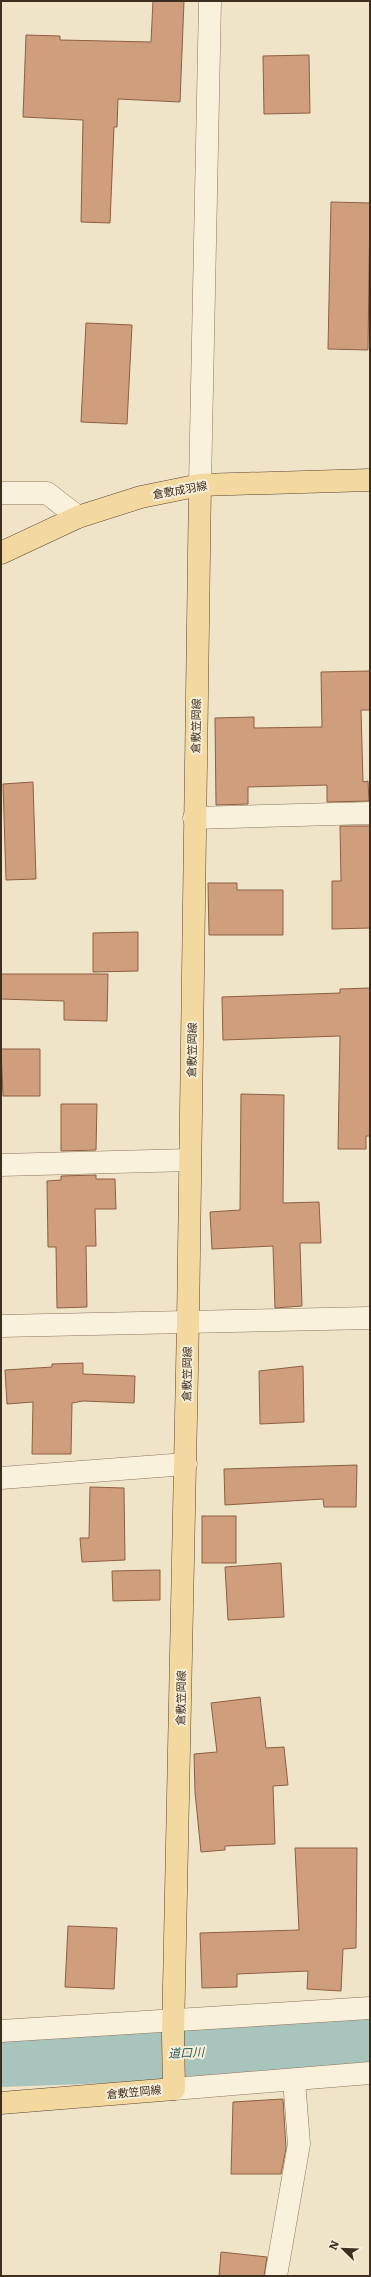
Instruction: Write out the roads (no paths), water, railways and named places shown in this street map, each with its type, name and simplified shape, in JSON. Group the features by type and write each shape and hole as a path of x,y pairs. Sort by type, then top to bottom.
{"main road":[{"name":"倉敷成羽線","path":"1,553 78,517 141,497 200,485 370,480"},
{"name":"倉敷笠岡線","path":"1,2103 175,2082 174,2027 186,1464 194,818 200,485"}],"street":[{"path":"200,485 210,1"},
{"path":"1,493 47,493 78,517"},
{"path":"194,818 370,813"},
{"path":"1,1165 190,1160"},
{"path":"1,1326 370,1318"},
{"path":"1,1478 186,1464"},
{"path":"1,2031 174,2027 370,2008"},
{"path":"175,2082 294,2080 370,2073"},
{"path":"276,2276 299,2144 294,2080"}],"waterway":[{"name":"道口川","path":"1,2060 216,2052 370,2037"}]}
